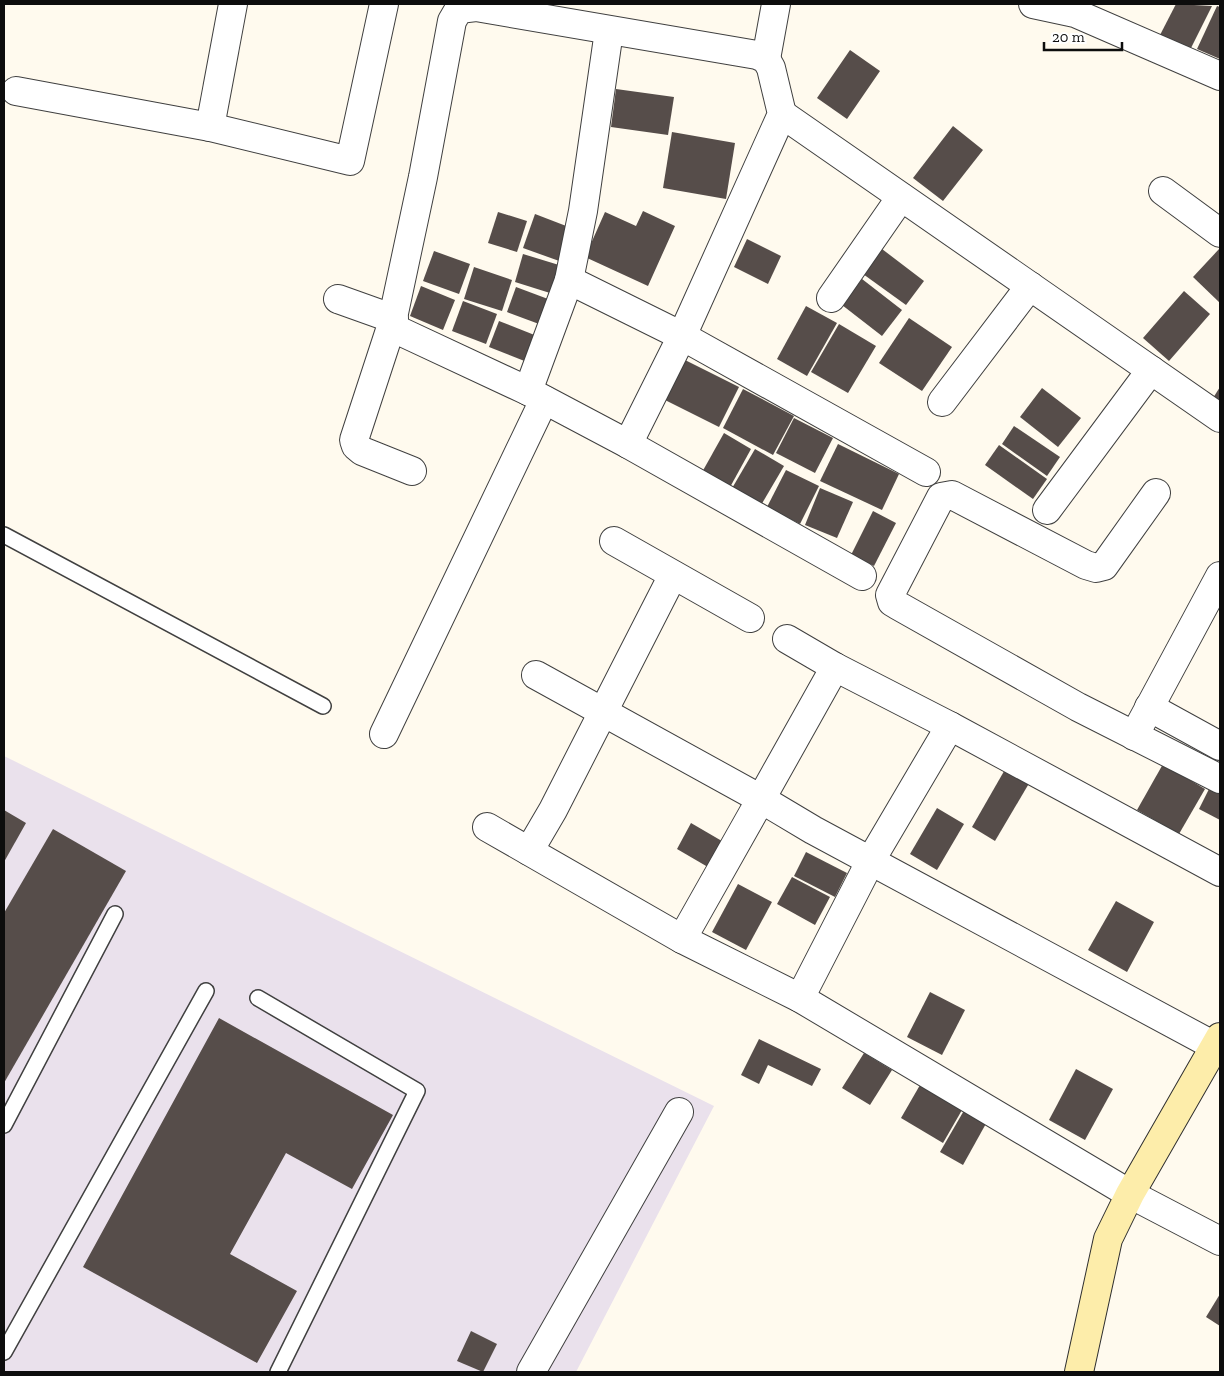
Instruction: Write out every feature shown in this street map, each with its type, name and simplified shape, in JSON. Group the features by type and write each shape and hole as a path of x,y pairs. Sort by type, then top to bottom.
{"street":[{"path":"210,127 233,4"},
{"path":"16,91 210,127 350,162 384,4"},
{"path":"766,59 776,4"},
{"path":"1033,4 1075,13 1220,76"},
{"path":"412,471 362,451 356,446 354,440 392,323 452,21 459,9 476,7 757,55 766,59 771,68 782,114 682,336 628,444"},
{"path":"384,734 536,395 569,280 583,210 609,30"},
{"path":"782,114 1220,418"},
{"path":"1163,191 1220,233"},
{"path":"830,298 901,197"},
{"path":"569,280 682,336 926,472"},
{"path":"942,402 1030,286"},
{"path":"338,299 392,323 536,395 628,444 862,576"},
{"path":"1047,510 1151,370"},
{"path":"1156,493 1104,566 1096,568 1086,565 952,494 940,497 890,595 892,602 897,605 1078,707 1220,779"},
{"path":"614,542 750,618"},
{"path":"529,851 553,810 673,575"},
{"path":"1134,736 1220,576"},
{"path":"787,640 1220,872"},
{"path":"682,939 835,667"},
{"path":"536,675 761,799 813,830 1219,1044 1130,1194 1108,1239 1079,1372"},
{"path":"1149,707 1220,746"},
{"path":"800,998 871,860 950,726"},
{"path":"1181,759 1196,733"},
{"path":"487,827 682,939 800,998 1130,1194 1220,1241"},
{"path":"531,1372 679,1112"}],"lane":[{"path":"4,535 323,706"},
{"path":"5,1120 115,914"},
{"path":"4,1352 206,991"},
{"path":"258,998 417,1091 278,1372"}],"shaded area":[{"path":"4,756 714,1106 576,1372 4,1372"}],"building":[{"path":"1176,4 1212,6 1190,50 1160,35"},
{"path":"1217,6 1220,7 1220,59 1197,49"},
{"path":"850,50 880,71 847,119 817,98"},
{"path":"616,89 674,97 668,135 611,127"},
{"path":"953,126 983,150 943,201 913,178"},
{"path":"672,132 735,143 726,199 663,188"},
{"path":"643,211 675,226 648,286 585,257 605,212 636,226"},
{"path":"498,212 527,221 517,252 488,243"},
{"path":"535,214 574,229 562,262 523,248"},
{"path":"747,239 781,256 768,284 734,267"},
{"path":"1220,248 1220,303 1193,277"},
{"path":"882,249 924,281 906,305 863,274"},
{"path":"434,251 470,264 459,294 423,281"},
{"path":"523,254 559,265 550,293 515,282"},
{"path":"474,267 512,280 502,311 464,299"},
{"path":"862,279 902,310 882,336 842,305"},
{"path":"421,286 455,300 443,330 410,316"},
{"path":"516,287 548,299 539,324 507,312"},
{"path":"1184,291 1210,314 1169,361 1143,338"},
{"path":"463,301 497,314 486,344 452,331"},
{"path":"806,306 837,323 807,376 777,359"},
{"path":"909,318 952,347 922,391 879,363"},
{"path":"499,321 537,336 527,362 489,347"},
{"path":"839,324 876,346 848,393 811,372"},
{"path":"679,357 739,387 719,427 659,397"},
{"path":"1220,387 1220,403 1213,398"},
{"path":"1042,388 1081,418 1058,447 1020,417"},
{"path":"743,389 794,416 773,455 723,428"},
{"path":"794,418 833,438 815,473 776,453"},
{"path":"1014,426 1060,457 1047,476 1002,444"},
{"path":"724,433 751,449 729,489 701,474"},
{"path":"838,444 899,474 882,510 820,481"},
{"path":"999,445 1047,479 1033,499 985,465"},
{"path":"755,449 784,466 760,507 731,490"},
{"path":"786,470 819,486 800,524 767,507"},
{"path":"820,488 853,502 837,538 805,525"},
{"path":"873,511 896,523 874,566 851,555"},
{"path":"1163,764 1205,789 1179,834 1137,810"},
{"path":"1007,766 1031,780 995,841 972,827"},
{"path":"1210,787 1220,792 1220,820 1199,809"},
{"path":"937,808 964,824 937,870 910,854"},
{"path":"4,810 26,823 4,862"},
{"path":"691,823 727,844 713,870 677,849"},
{"path":"53,829 126,871 4,1083 4,913"},
{"path":"806,852 847,873 835,897 794,876"},
{"path":"792,877 830,897 815,925 777,904"},
{"path":"738,884 772,902 746,950 712,932"},
{"path":"1116,901 1154,922 1127,972 1088,950"},
{"path":"930,992 965,1010 942,1055 907,1037"},
{"path":"219,1018 393,1115 352,1189 286,1153 230,1254 297,1291 257,1363 83,1267"},
{"path":"759,1039 821,1069 812,1086 768,1065 759,1084 741,1075"},
{"path":"864,1053 892,1070 870,1105 842,1088"},
{"path":"1076,1069 1113,1089 1085,1140 1049,1120"},
{"path":"920,1085 962,1110 943,1143 901,1118"},
{"path":"966,1107 988,1120 963,1165 940,1152"},
{"path":"1220,1294 1220,1326 1206,1317"},
{"path":"471,1331 497,1344 483,1372 457,1361"}]}
